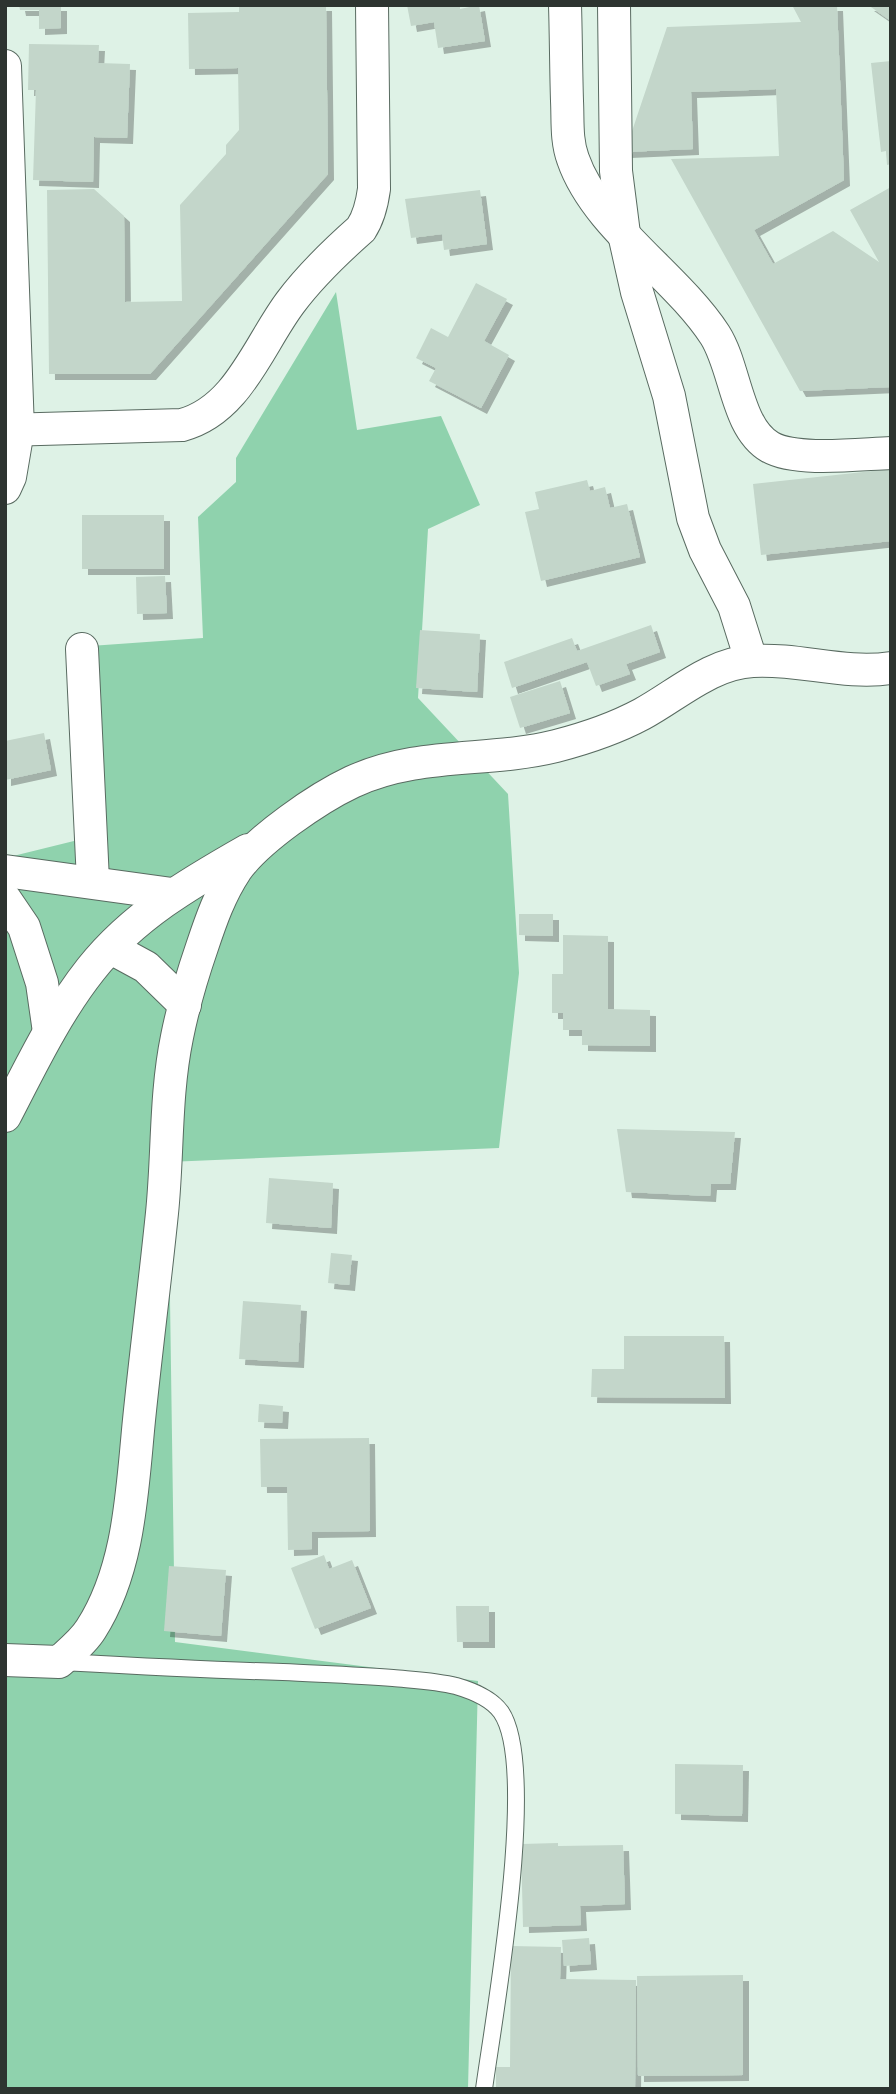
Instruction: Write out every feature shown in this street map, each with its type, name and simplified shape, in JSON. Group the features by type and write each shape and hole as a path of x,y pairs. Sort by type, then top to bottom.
{"street":[{"path":"12,430 182,425 200,420 227,399 290,303 361,229 372,206 372,5"},
{"path":"565,5 568,133 571,154 579,175 624,234 695,309 716,336 730,367 744,413 754,432 769,447 790,454 891,453"},
{"path":"614,5 616,171 624,234 637,292 669,396 693,518 705,550 734,606 751,660"},
{"path":"5,66 12,430 10,477 5,488"},
{"path":"82,649 93,881"},
{"path":"5,1116 49,1032 91,968 124,935 172,894 264,841 340,789 383,770 421,761 537,750 599,735 644,713 688,684 728,666 751,660 869,672 891,668"},
{"path":"5,1660 59,1662 90,1630 109,1592 127,1530 163,1209 167,1120 177,1038 215,906 238,868 264,841"},
{"path":"5,871 172,894"},
{"path":"5,899 24,927 39,972 49,1032"},
{"path":"111,948 146,967 185,1005"}],"lane":[{"path":"59,1662 407,1679 453,1685 472,1691 488,1699 501,1712 514,1746 514,1863 484,2089"}],"green space":[{"path":"336,292 357,430 441,416 480,505 428,529 418,698 508,794 519,973 499,1148 168,1162 175,1642 478,1681 468,2089 5,2089 5,858 82,839 76,647 203,638 198,517 236,482 236,458"}],"building":[{"path":"19,5 61,5 61,28 39,29 39,10 20,10"},
{"path":"239,5 326,5 328,174 150,374 49,374 47,190 94,189 124,216 125,302 182,301 180,205 226,154 226,145 239,130 238,68 189,69 188,13 239,12"},
{"path":"407,5 460,5 460,9 479,5 485,41 438,48 434,22 411,26"},
{"path":"792,5 837,5 844,180 754,230 773,264 833,231 879,262 850,210 891,187 891,387 800,391 671,159 779,156 776,89 691,92 693,149 625,152 667,27 801,22"},
{"path":"868,5 891,5 891,21"},
{"path":"29,44 99,45 98,63 130,64 127,138 94,137 93,182 33,180 36,90 28,90"},
{"path":"891,61 891,164 887,165 886,151 881,152 871,63"},
{"path":"480,190 487,244 444,250 442,234 411,238 405,199"},
{"path":"476,283 507,299 484,341 509,355 481,408 429,381 436,368 416,358 431,328 448,337"},
{"path":"891,469 891,541 761,555 753,484"},
{"path":"587,480 590,491 605,487 610,508 627,504 640,557 541,581 525,512 539,509 535,492"},
{"path":"82,515 164,515 164,569 82,569"},
{"path":"165,576 167,613 137,614 136,577"},
{"path":"651,625 660,652 626,664 630,674 596,686 587,662 512,688 504,662 572,638 577,651"},
{"path":"420,630 480,634 477,692 416,688"},
{"path":"560,681 570,713 520,728 510,697"},
{"path":"44,733 51,770 5,780 5,741"},
{"path":"519,914 553,914 553,936 519,935"},
{"path":"563,935 608,936 608,1009 650,1010 650,1046 582,1045 582,1030 563,1030 563,1013 552,1013 552,974 563,974"},
{"path":"617,1129 735,1132 730,1184 711,1184 710,1196 626,1192"},
{"path":"269,1178 333,1183 331,1228 266,1223"},
{"path":"331,1253 352,1255 349,1285 328,1283"},
{"path":"243,1301 301,1305 298,1362 239,1359"},
{"path":"624,1336 724,1336 725,1398 591,1397 592,1369 624,1369"},
{"path":"259,1404 283,1406 282,1423 258,1422"},
{"path":"369,1438 370,1531 312,1532 312,1549 288,1550 287,1487 261,1487 260,1439"},
{"path":"324,1555 329,1569 352,1560 371,1608 315,1629 291,1568"},
{"path":"169,1566 226,1570 221,1636 164,1631"},
{"path":"456,1606 489,1606 489,1642 457,1642"},
{"path":"675,1764 743,1765 742,1816 675,1814"},
{"path":"558,1843 558,1846 623,1845 625,1904 580,1906 581,1925 523,1927 521,1844"},
{"path":"589,1938 591,1964 564,1966 562,1940"},
{"path":"511,1946 561,1947 560,1979 636,1980 635,2089 496,2089 496,2067 510,2067"},
{"path":"743,1975 743,2075 638,2076 637,1976"}]}
